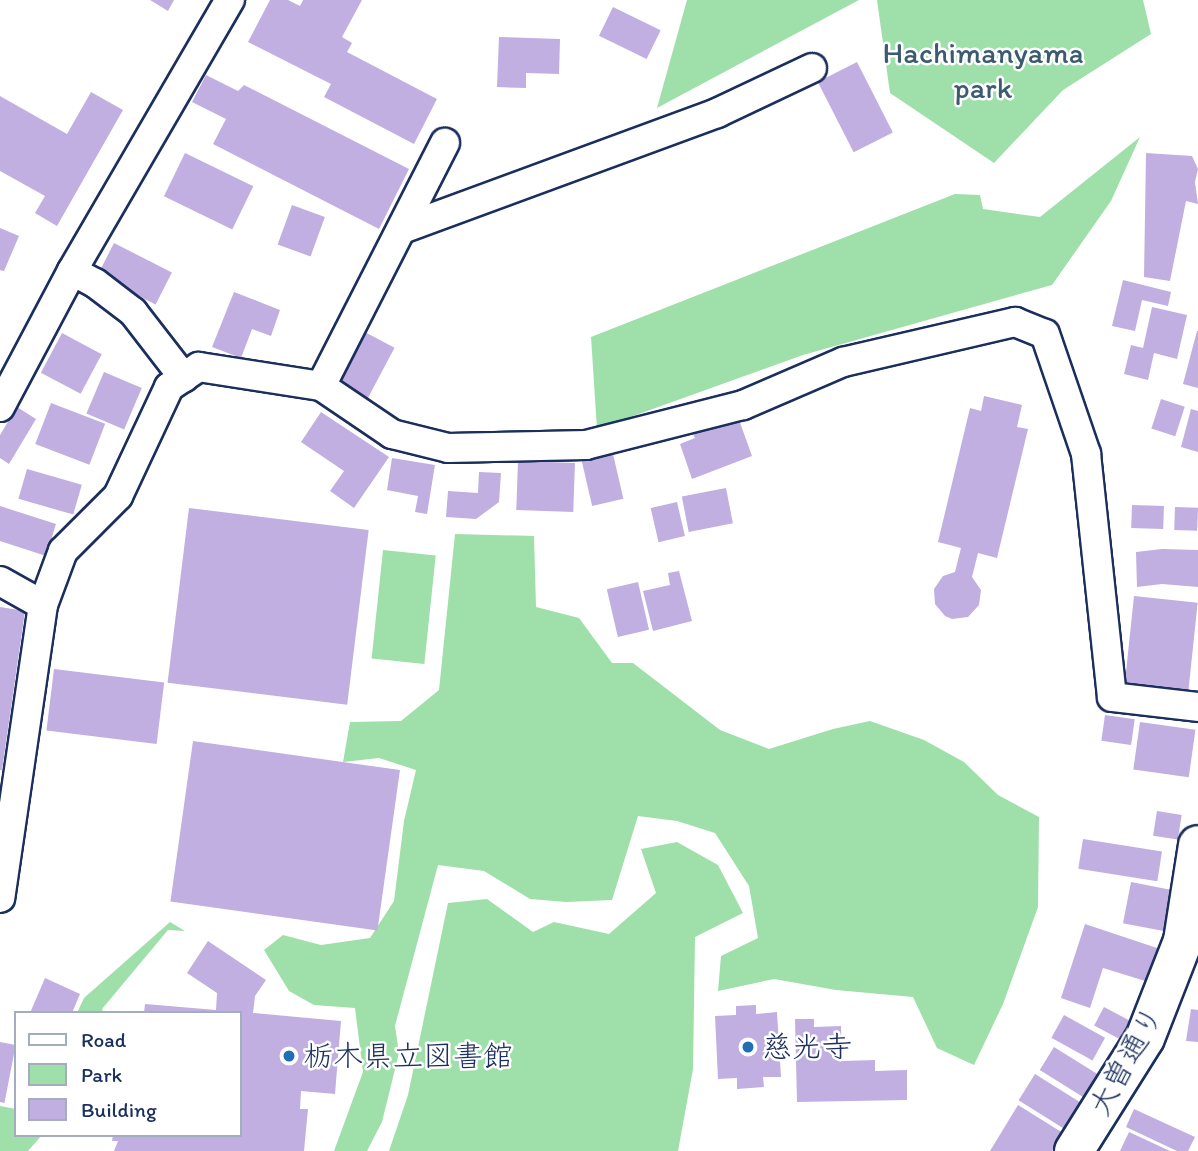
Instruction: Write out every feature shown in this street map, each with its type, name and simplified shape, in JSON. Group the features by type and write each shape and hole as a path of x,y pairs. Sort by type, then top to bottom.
{"street":[{"path":"0,407 72,271 230,0"},
{"path":"402,229 718,113 812,68"},
{"path":"321,386 445,143"},
{"path":"72,271 96,283 133,312 184,378"},
{"path":"0,898 43,605 63,551 118,496 169,387 200,367 321,386 392,434 449,448 586,445 743,405 843,362 1016,322 1045,334 1086,454 1112,697 1198,707"},
{"path":"0,581 43,605"},
{"name":"大曽通り","path":"1074,1151 1145,1038 1183,941 1198,845"}],"green space":[{"name":"Hachimanyama park","path":"687,0 859,0 657,108"},
{"name":"Hachimanyama park","path":"877,0 1143,0 1151,34 1063,90 994,163 890,93"},
{"path":"1140,137 1111,201 1052,285 803,355 597,429 591,337 955,194 980,195 983,209 1040,217"},
{"path":"455,534 534,536 536,607 579,618 612,663 633,663 720,730 769,749 833,729 870,721 924,740 964,762 998,795 1039,817 1038,907 1003,1004 974,1065 937,1048 913,997 836,990 774,979 718,991 721,956 758,938 749,886 715,833 677,821 638,816 612,900 566,902 530,899 484,871 438,865 395,1026 399,1053 382,1122 367,1151 334,1151 363,1072 355,1008 314,1005 289,991 264,950 283,935 321,945 370,938 394,901 404,821 416,770 379,758 343,762 350,722 401,721 439,690"},
{"path":"383,550 436,556 424,664 372,658"},
{"path":"677,842 718,865 743,913 695,937 693,1069 678,1151 389,1151 408,1095 448,903 487,899 533,932 554,922 609,934 656,893 641,849"},
{"path":"170,922 185,931 168,930 103,1011 78,1011 84,998"},
{"path":"0,1106 14,1109 14,1137 40,1137 28,1151 0,1151"}],"building":[{"path":"150,0 174,0 168,11"},
{"path":"270,0 288,0 300,6 303,0 362,0 342,37 352,43 347,52 437,99 414,144 324,97 331,84 248,42"},
{"path":"613,7 661,30 647,59 599,36"},
{"path":"499,37 560,39 559,74 526,73 526,88 497,87"},
{"path":"857,62 893,132 854,152 818,82"},
{"path":"206,75 238,91 244,85 409,169 379,229 213,144 226,119 192,102"},
{"path":"91,92 123,110 57,226 35,213 45,196 0,171 0,96 67,134"},
{"path":"185,153 253,186 232,229 164,196"},
{"path":"1146,153 1192,156 1198,169 1195,182 1198,204 1186,201 1170,281 1144,277"},
{"path":"292,205 325,217 311,256 278,244"},
{"path":"0,228 19,236 4,271 0,270"},
{"path":"114,243 172,273 156,305 98,275"},
{"path":"1123,280 1171,292 1168,306 1142,300 1135,331 1112,326"},
{"path":"234,292 280,310 271,336 252,329 241,358 212,347"},
{"path":"1152,307 1187,315 1177,359 1154,353 1148,380 1124,374 1131,345 1143,348"},
{"path":"361,330 395,348 367,400 333,382"},
{"path":"1198,331 1198,388 1183,384"},
{"path":"62,333 102,354 81,394 41,373"},
{"path":"104,372 142,388 124,429 86,413"},
{"path":"984,396 1022,405 1017,427 1028,429 997,558 978,553 972,577 981,590 979,605 968,617 952,619 945,616 935,604 934,589 943,576 955,572 961,548 938,542 970,408 981,411"},
{"path":"1161,399 1185,407 1175,436 1151,428"},
{"path":"51,403 105,424 89,465 35,444"},
{"path":"17,407 36,419 9,464 0,458 0,435"},
{"path":"1191,409 1198,411 1198,452 1181,447"},
{"path":"321,412 389,457 354,508 330,491 344,471 301,442"},
{"path":"738,417 752,456 692,479 680,444 695,438 693,434"},
{"path":"613,454 623,499 592,506 582,461"},
{"path":"392,458 435,465 427,514 415,512 418,496 387,490"},
{"path":"518,461 575,463 573,512 516,510"},
{"path":"27,469 82,485 73,515 18,499"},
{"path":"479,472 501,473 499,502 476,519 446,517 448,491 478,493"},
{"path":"726,488 733,523 689,532 682,497"},
{"path":"677,502 685,536 659,542 651,508"},
{"path":"1132,505 1164,506 1163,529 1131,528"},
{"path":"0,506 56,524 46,556 0,541"},
{"path":"1175,507 1198,508 1197,531 1174,530"},
{"path":"189,508 369,530 347,705 168,683"},
{"path":"1162,549 1198,550 1198,587 1162,584 1137,587 1136,552"},
{"path":"679,571 692,621 653,631 643,591 670,585 668,573"},
{"path":"638,582 649,630 618,637 607,589"},
{"path":"1134,596 1198,603 1188,697 1124,690"},
{"path":"0,607 25,611 2,770 0,770"},
{"path":"54,669 164,683 157,744 46,731"},
{"path":"1105,715 1135,719 1131,745 1101,741"},
{"path":"1140,722 1195,730 1189,777 1133,770"},
{"path":"193,741 400,770 377,931 170,901"},
{"path":"1157,811 1182,815 1178,840 1153,836"},
{"path":"1083,839 1162,852 1157,881 1078,869"},
{"path":"1131,882 1174,890 1166,932 1123,923"},
{"path":"1085,924 1166,951 1155,984 1103,968 1090,1008 1061,998"},
{"name":"栃木県立図書館","path":"208,941 266,980 255,996 253,1013 341,1021 335,1094 301,1091 300,1109 308,1109 304,1151 114,1151 118,1141 112,1141 113,1137 242,1137 242,1011 144,1011 145,1004 216,1010 217,993 187,973"},
{"path":"45,978 80,994 73,1011 31,1011"},
{"name":"慈光寺","path":"756,1005 756,1014 777,1012 781,1077 763,1077 764,1087 737,1089 737,1078 718,1079 715,1016 736,1015 736,1006"},
{"path":"1104,1007 1134,1023 1124,1042 1094,1026"},
{"path":"1191,1009 1198,1010 1198,1042 1186,1041"},
{"path":"1064,1015 1105,1038 1093,1061 1051,1038"},
{"path":"795,1019 814,1019 814,1027 841,1026 842,1061 875,1060 875,1071 907,1070 907,1100 797,1102"},
{"path":"0,1042 14,1045 4,1103 0,1102"},
{"path":"1054,1047 1099,1075 1085,1098 1040,1070"},
{"path":"1035,1074 1083,1104 1067,1130 1019,1100"},
{"path":"1018,1105 1063,1133 1052,1151 990,1151"},
{"path":"1134,1109 1195,1137 1188,1151 1177,1151 1126,1127"},
{"path":"1129,1132 1170,1151 1120,1151"}],"place":[{"name":"慈光寺","path":"748,1047"},
{"name":"栃木県立図書館","path":"289,1056"}]}
